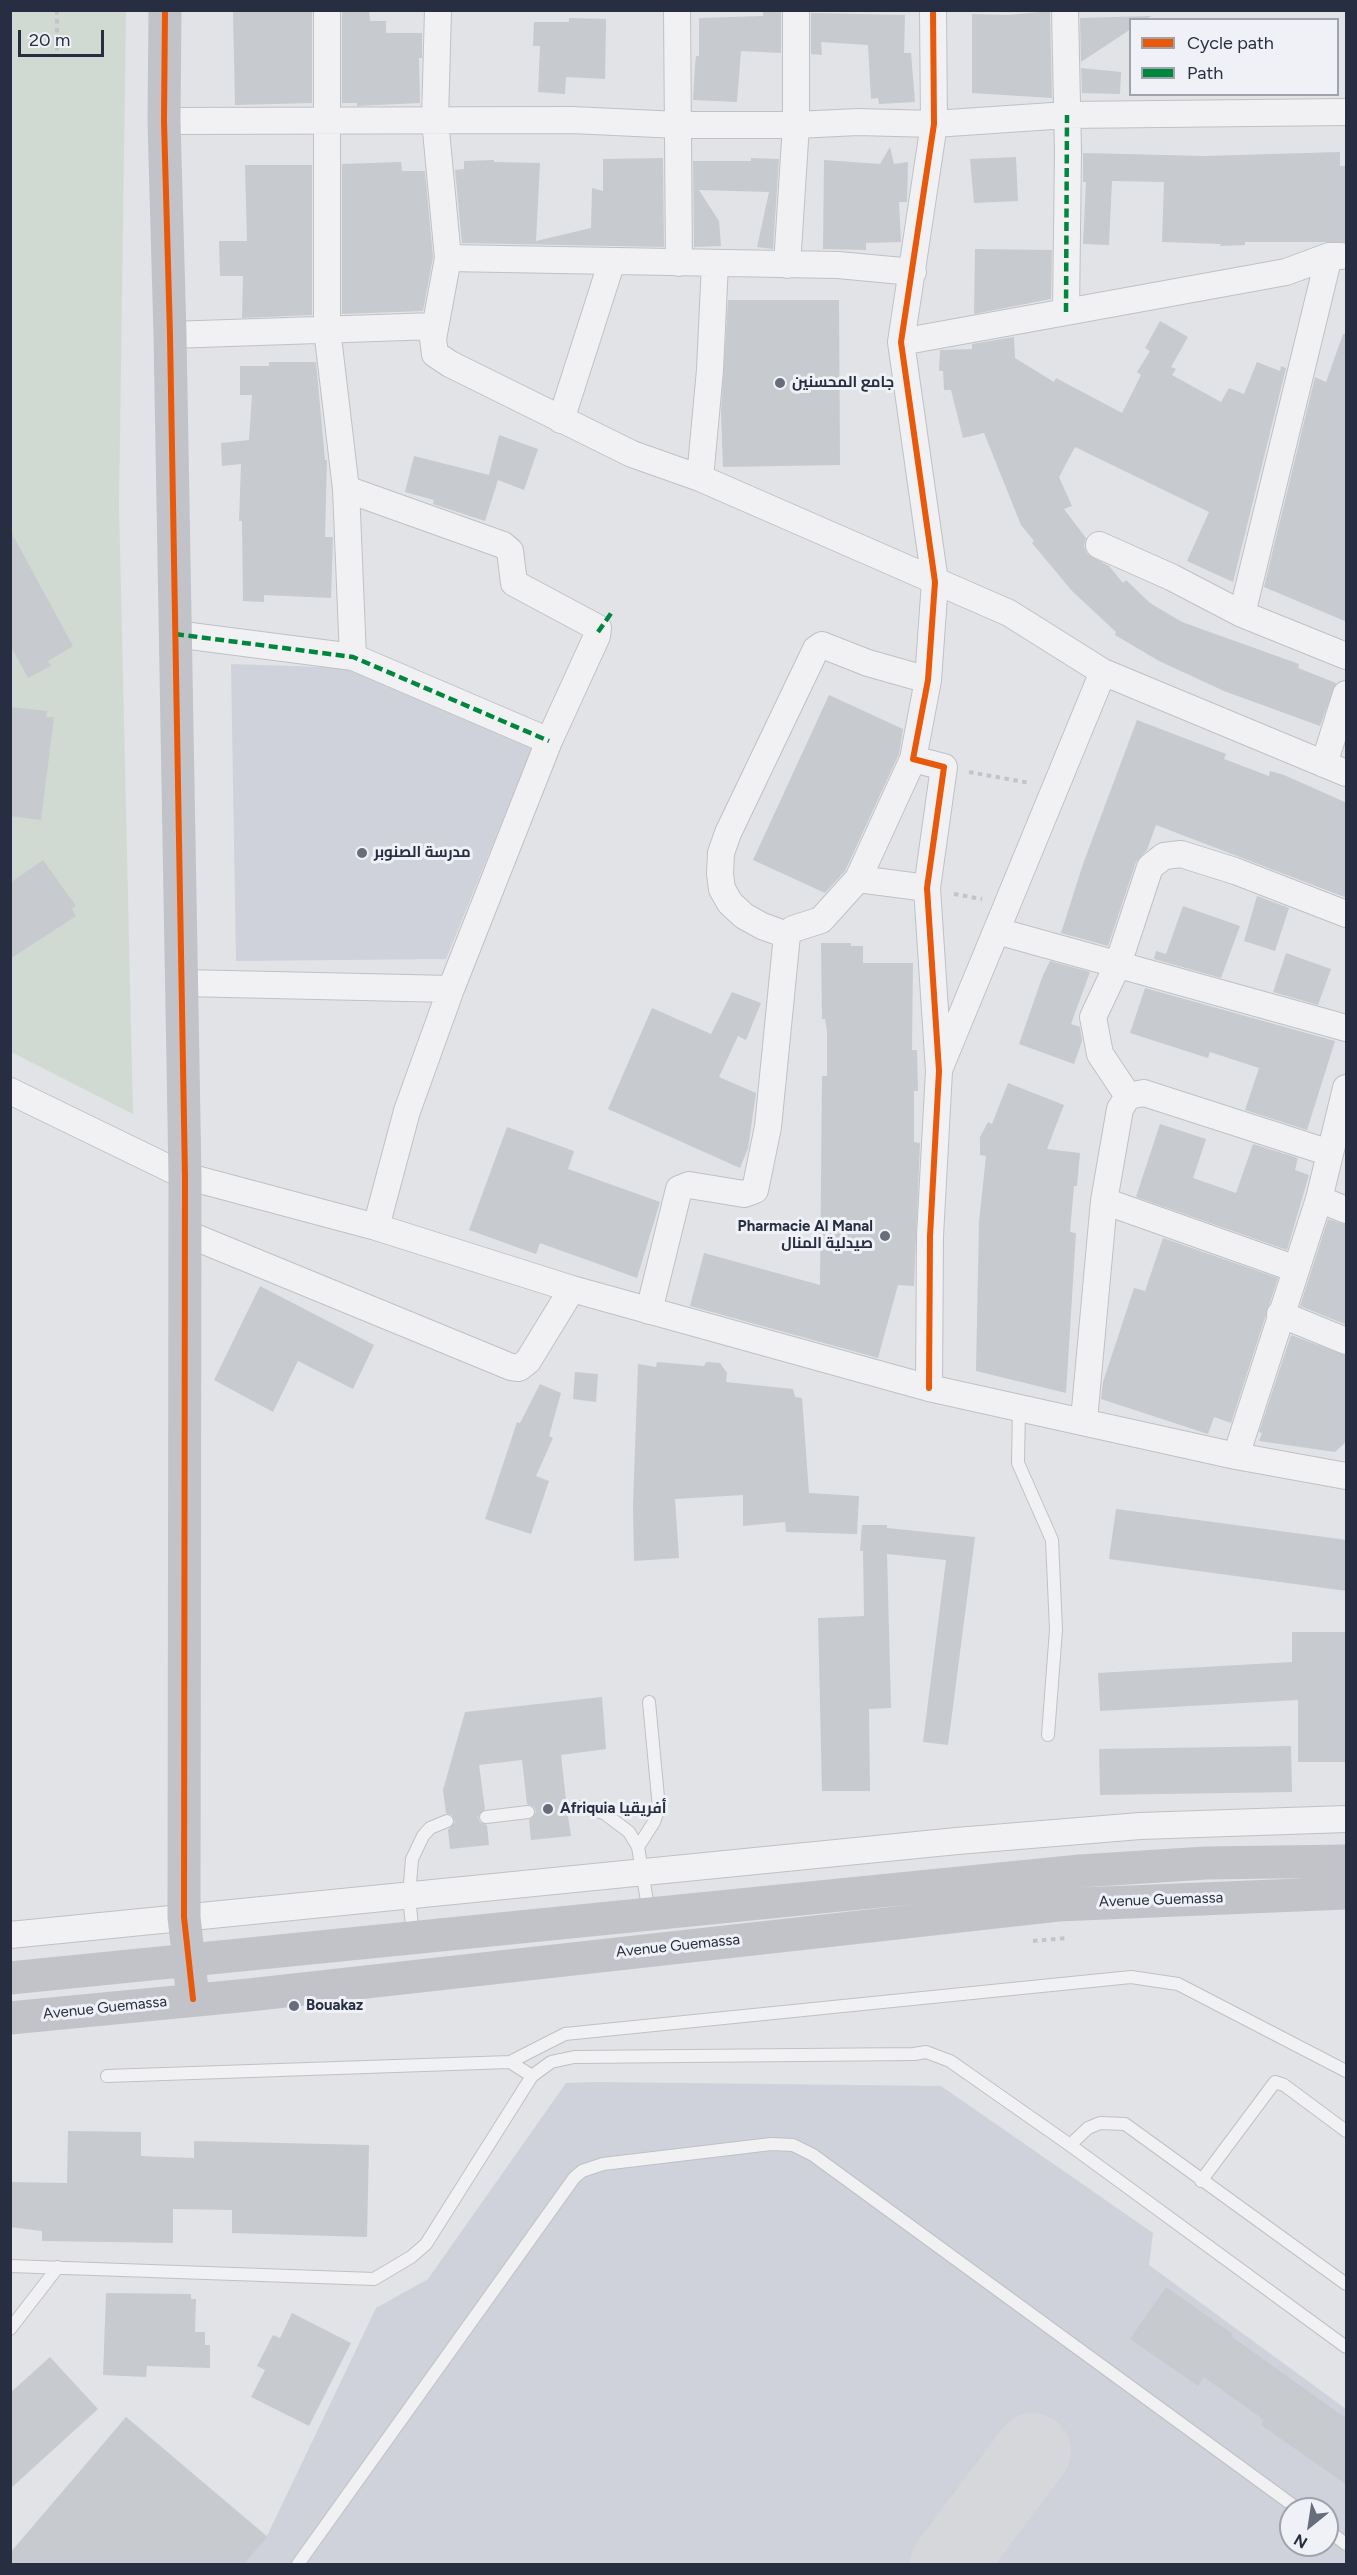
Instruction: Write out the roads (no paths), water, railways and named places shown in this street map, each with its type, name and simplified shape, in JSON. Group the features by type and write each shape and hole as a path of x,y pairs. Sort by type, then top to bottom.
{"main road":[{"path":"165,10 164,121 183,983 184,1917 193,1999"},
{"path":"10,1978 1080,1871 1206,1863 1347,1861"},
{"name":"Avenue Guemassa","path":"10,2018 1058,1905 1347,1893"}],"street":[{"path":"327,10 327,328 346,489 353,657"},
{"path":"438,10 435,120 448,258 435,326 434,348 435,354 442,360 632,454 700,478 1009,613 1103,672 1335,769 1347,694"},
{"path":"677,10 679,262"},
{"path":"787,265 796,125 796,10"},
{"path":"648,1311 679,1189 688,1185 744,1194 754,1190 768,1127 787,935 793,929 821,920 858,879 913,759 928,680 935,582 902,342 934,124 933,10"},
{"path":"1065,10 1066,312"},
{"path":"164,121 572,120 678,125 796,125 858,122 934,124 1067,115 1347,112"},
{"path":"902,342 1286,272 1338,256"},
{"path":"1242,614 1338,256"},
{"path":"448,258 838,265 913,272"},
{"path":"561,420 612,261"},
{"path":"700,478 710,370 715,263"},
{"path":"170,335 435,326"},
{"path":"346,489 503,545 510,551 514,583 598,628 597,636 549,741 451,989 407,1111 376,1227"},
{"path":"1099,545 1170,577 1242,614 1347,657"},
{"path":"175,634 353,657 549,741"},
{"path":"787,935 762,926 744,916 730,903 722,889 721,853 812,656 822,645 868,663 928,680"},
{"path":"939,1071 1103,672"},
{"path":"913,759 944,767 927,888 939,1071 929,1246 929,1388"},
{"path":"1128,1096 1100,1054 1093,1017 1118,964 1150,867 1164,856 1180,854 1347,914"},
{"path":"858,879 927,888"},
{"path":"997,931 1347,1028"},
{"path":"183,983 451,989"},
{"path":"1236,1456 1319,1199 1347,1088"},
{"path":"10,1091 184,1176 376,1227 648,1311 929,1388 1084,1420 1236,1456 1345,1474"},
{"path":"1084,1420 1104,1200 1120,1109 1128,1096 1143,1093 1330,1153"},
{"path":"1319,1199 1347,1210"},
{"path":"1104,1200 1296,1269"},
{"path":"184,1233 511,1367 519,1368 528,1361 572,1289"},
{"path":"1280,1314 1347,1341"},
{"path":"10,1935 1140,1826 1347,1820"}],"lane":[{"path":"1019,1407 1018,1463 1052,1540 1056,1630 1048,1736"},
{"path":"638,1847 654,1822 659,1808 650,1702"},
{"path":"567,1808 579,1807 604,1813 618,1822 638,1847 649,1914"},
{"path":"486,1817 528,1812"},
{"path":"413,1937 409,1872 419,1842 430,1828 447,1821"},
{"path":"107,2076 510,2062 564,2034 1131,1977 1178,1984 1347,2071"},
{"path":"10,2266 374,2279 411,2257 426,2244 532,2076 551,2062 574,2057 926,2052 950,2061 1070,2145 1347,2347"},
{"path":"510,2062 532,2076"},
{"path":"1201,2181 1275,2082 1284,2085 1347,2131"},
{"path":"1070,2145 1088,2128 1100,2123 1125,2124 1201,2181 1347,2284"},
{"path":"298,2565 574,2178 582,2170 603,2164 771,2144 793,2145 813,2155 1282,2497"},
{"path":"10,2329 58,2267"}],"place":[{"name":"جامع المحسنين","path":"780,383"},
{"name":"مدرسة الصنوبر","path":"362,853"},
{"name":"Pharmacie Al Manal صيدلية المنال","path":"885,1236"},
{"name":"Afriquia أفريقيا","path":"548,1809"},
{"name":"Bouakaz","path":"294,2006"}]}
